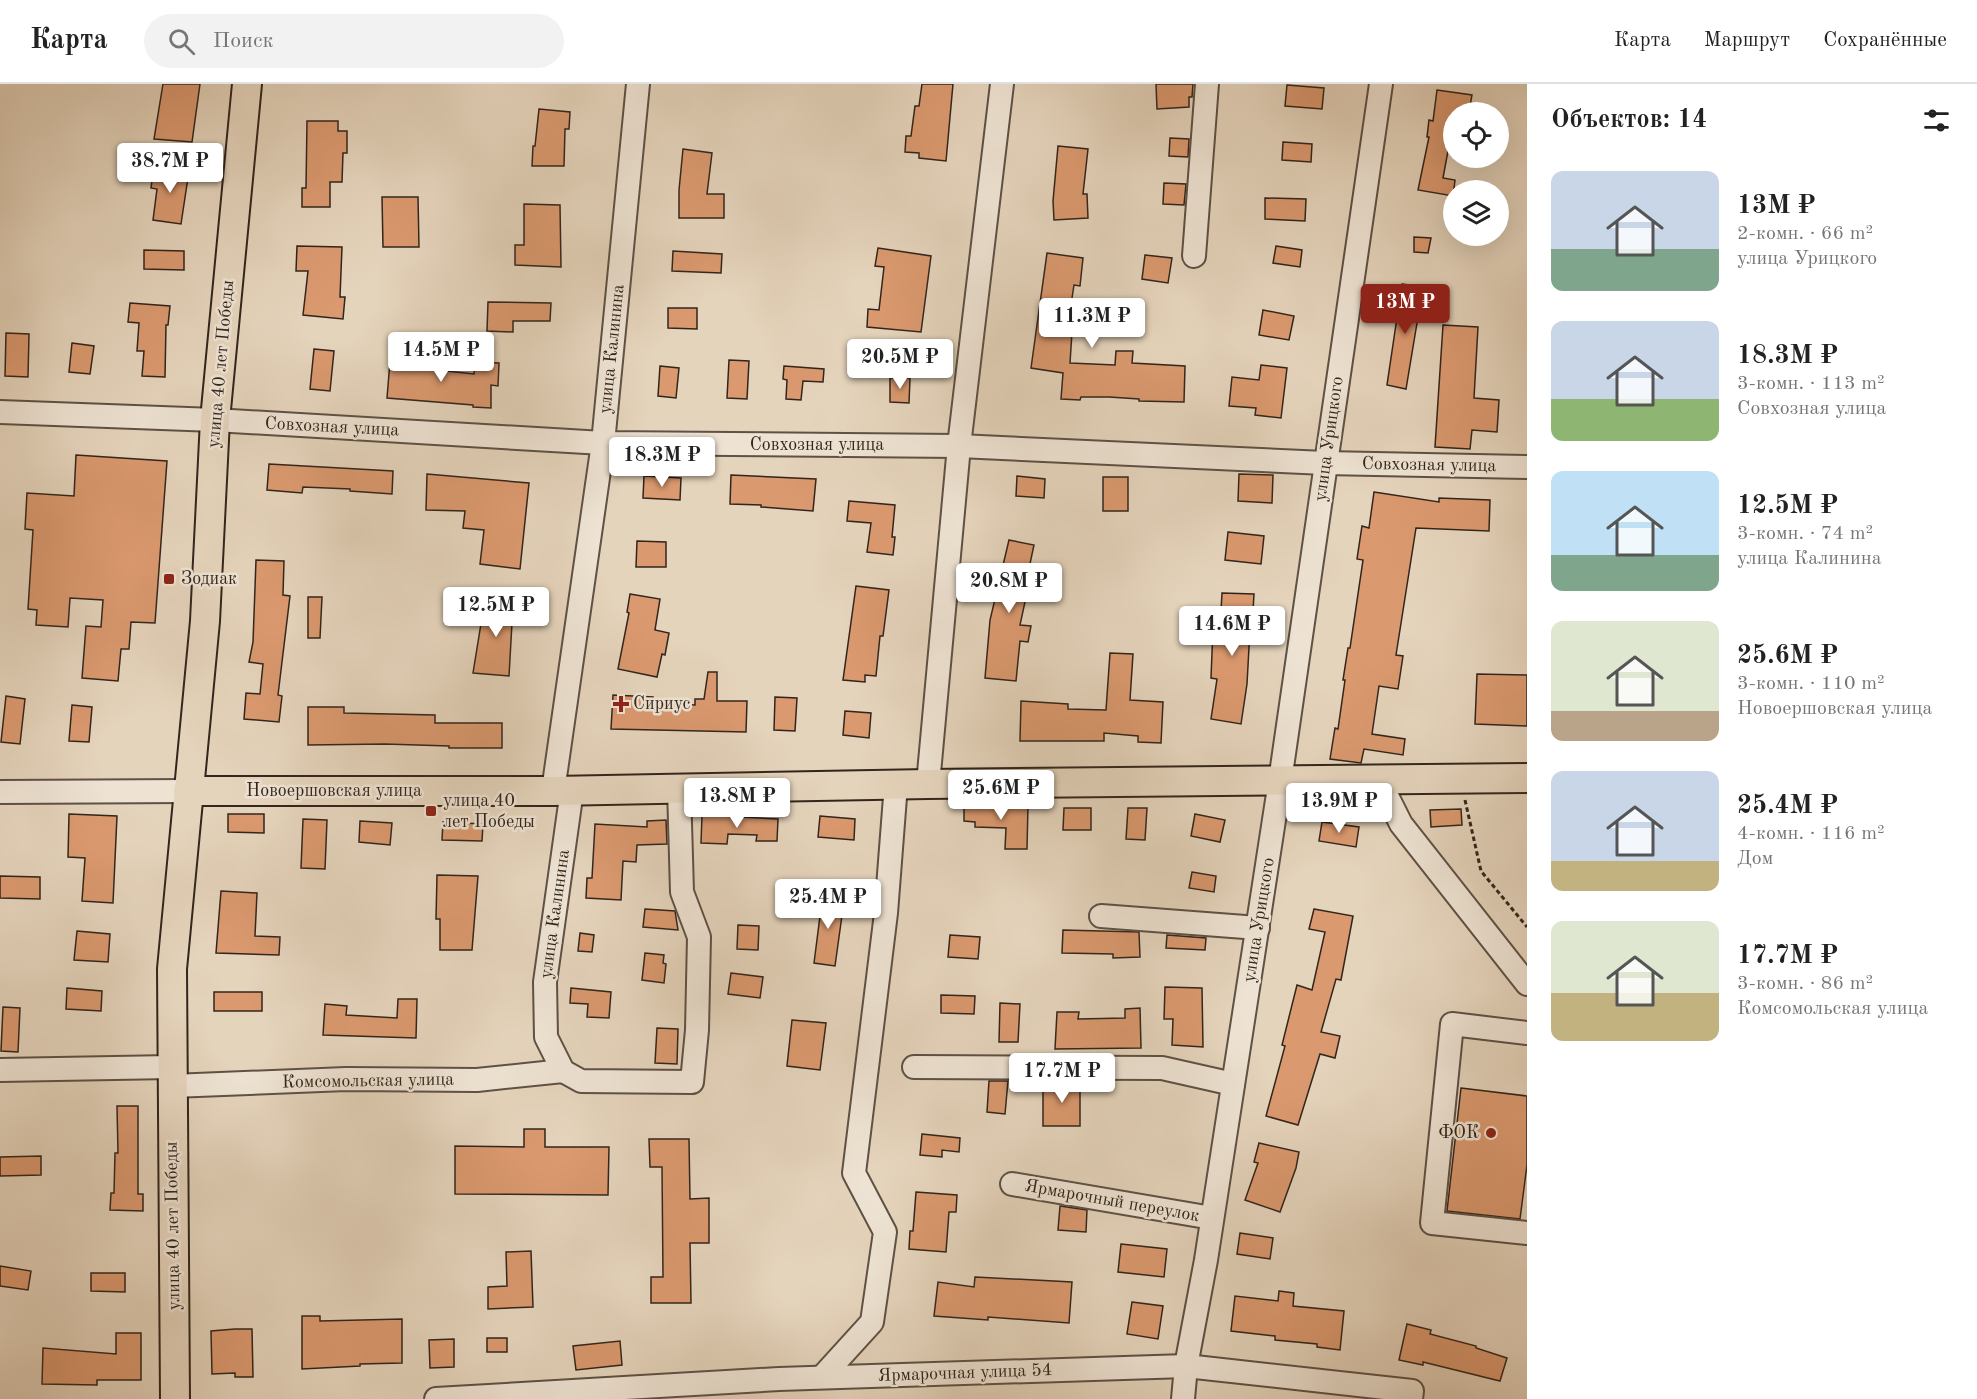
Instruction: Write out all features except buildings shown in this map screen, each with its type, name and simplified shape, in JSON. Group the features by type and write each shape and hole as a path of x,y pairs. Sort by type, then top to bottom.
{"main road":[{"name":"улица 40 лет Победы","path":"175,1399 172,969 205,621 215,420 247,84"},
{"name":"Новоершовская улица","path":"188,791 562,790 896,784 1527,778"}],"street":[{"name":"улица Калинина","path":"563,1071 546,1037 545,982 562,790 603,443 638,84"},
{"path":"928,784 959,446 1002,84"},
{"path":"1194,256 1207,84"},
{"name":"улица Урицкого","path":"1183,1399 1186,1366 1258,928 1381,84"},
{"name":"Совхозная улица","path":"0,412 215,420 603,443 959,446 1325,463 1527,467"},
{"path":"1379,780 1401,824 1527,984"},
{"path":"822,1377 872,1322 885,1232 854,1173 886,913 896,784"},
{"path":"563,1071 581,1081 692,1082 697,1030 699,937 682,892 680,788"},
{"name":"Новоершовская улица","path":"0,792 188,791"},
{"path":"1101,916 1258,928"},
{"path":"1527,1033 1452,1024 1432,1223 1527,1233"},
{"path":"914,1067 1162,1068 1233,1084"},
{"name":"Комсомольская улица","path":"0,1070 172,1076 477,1080 563,1071"},
{"name":"Ярмарочный переулок","path":"1012,1184 1212,1218"},
{"name":"Ярмарочная улица 54","path":"436,1399 777,1389 822,1377 1186,1366 1412,1391 1411,1399"}],"path":[{"path":"1463,778 1481,871 1527,927"}],"place":[{"name":"Зодиак","path":"169,579"},
{"name":"Сириус","path":"621,704"},
{"name":"улица 40 лет Победы","path":"431,811"},
{"name":"ФОК","path":"1491,1133"}]}
